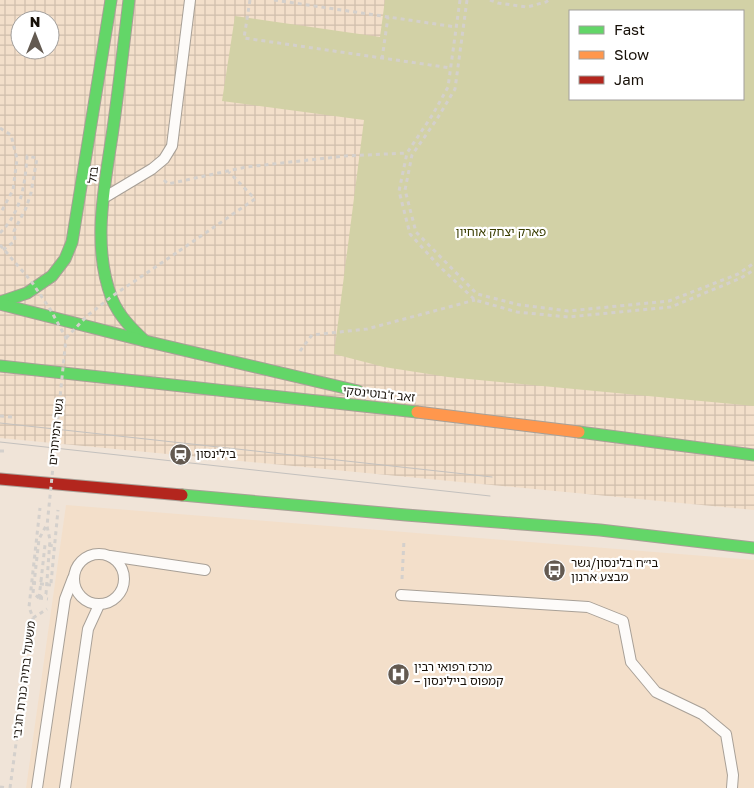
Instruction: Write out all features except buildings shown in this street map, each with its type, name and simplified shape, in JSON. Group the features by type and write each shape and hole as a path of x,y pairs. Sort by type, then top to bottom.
{"main road":[{"name":"בזל","path":"130,0 104,198 102,236 104,264 113,300 120,315 132,330 145,341"},
{"name":"בזל","path":"0,303 27,293 52,276 65,259 72,242 110,2"},
{"path":"0,303 145,341 369,393"},
{"name":"זאב ז'בוטינסקי","path":"0,366 494,421 754,455"},
{"path":"389,398 494,421"},
{"path":"0,479 600,530 754,548"}],"lane":[{"path":"104,198 152,169 164,159 172,146 190,0"},
{"path":"37,788 65,599 79,562 94,554 102,554 205,570"},
{"path":"73,578 78,594 84,600 99,605 115,599 124,584 124,576 122,568 110,556"},
{"path":"401,595 588,607 623,621 631,662 656,692 702,714 726,734 733,775 732,788"},
{"path":"65,788 88,629 99,605"}],"path":[{"path":"250,0 244,38 450,68"},
{"path":"274,0 456,27"},
{"path":"460,0 448,87 434,114 407,153 399,191 410,234 439,266 475,300 517,312 568,317 671,307 741,278 754,270"},
{"path":"467,0 455,89 437,120 412,155 405,190 416,232 477,294 520,305 568,311 669,301 738,274 754,263"},
{"path":"490,0 527,7 548,0"},
{"path":"382,58 388,17"},
{"path":"0,128 11,135 18,159 13,190 0,214"},
{"path":"152,169 168,184 246,168 345,156 407,153"},
{"path":"0,233 13,218 18,207 26,174 27,156 37,158 31,193 26,208 14,231 15,241 0,252"},
{"path":"0,246 31,281 50,309 66,338 87,316 111,297 255,199 228,171"},
{"path":"14,231 20,231"},
{"path":"283,374 312,335 367,329 475,300"},
{"name":"גשר המיתרים","path":"47,526 39,539 33,582 32,593 39,598 46,594 50,540 47,526 66,338"},
{"path":"0,416 12,416"},
{"path":"0,451 8,451"},
{"name":"משעול בתיה כנרת חג'בי","path":"8,788 33,618 29,607 43,483"},
{"path":"401,595 406,515"},
{"path":"55,546 45,545 39,598 49,600 55,546 56,533"},
{"path":"33,582 47,582"},
{"path":"33,582 51,584"},
{"path":"33,618 48,608"},
{"path":"0,787 8,788"}],"shaded area":[{"path":"0,0 754,0 754,510 0,438"},
{"name":"מרכז רפואי רבין – קמפוס ביילינסון","path":"66,505 754,560 754,788 26,788"}],"green space":[{"name":"פארק יצחק אוחיון","path":"385,0 754,0 754,406 448,377 384,367 334,354 364,120 222,101 235,16 380,37"}],"tram line":[{"path":"0,423 492,477"},
{"path":"0,442 490,496"}],"traffic: fast":[{"path":"0,302 27,293 52,276 65,259 72,242 111,0"},
{"path":"129,0 104,193 101,236 102,258 115,305 122,317 145,341"},
{"path":"0,304 145,341 358,391"},
{"path":"0,366 417,412"},
{"path":"579,432 754,455"},
{"path":"182,495 600,530 754,548"}],"traffic: slow":[{"path":"417,412 579,432"}],"traffic: jam":[{"path":"0,479 182,495"}],"place":[{"name":"בילינסון","path":"180,454"},
{"name":"בי״ח בלינסון/גשר מבצע ארנון","path":"555,570"},
{"name":"מרכז רפואי רבין – קמפוס ביילינסון","path":"398,674"}]}
